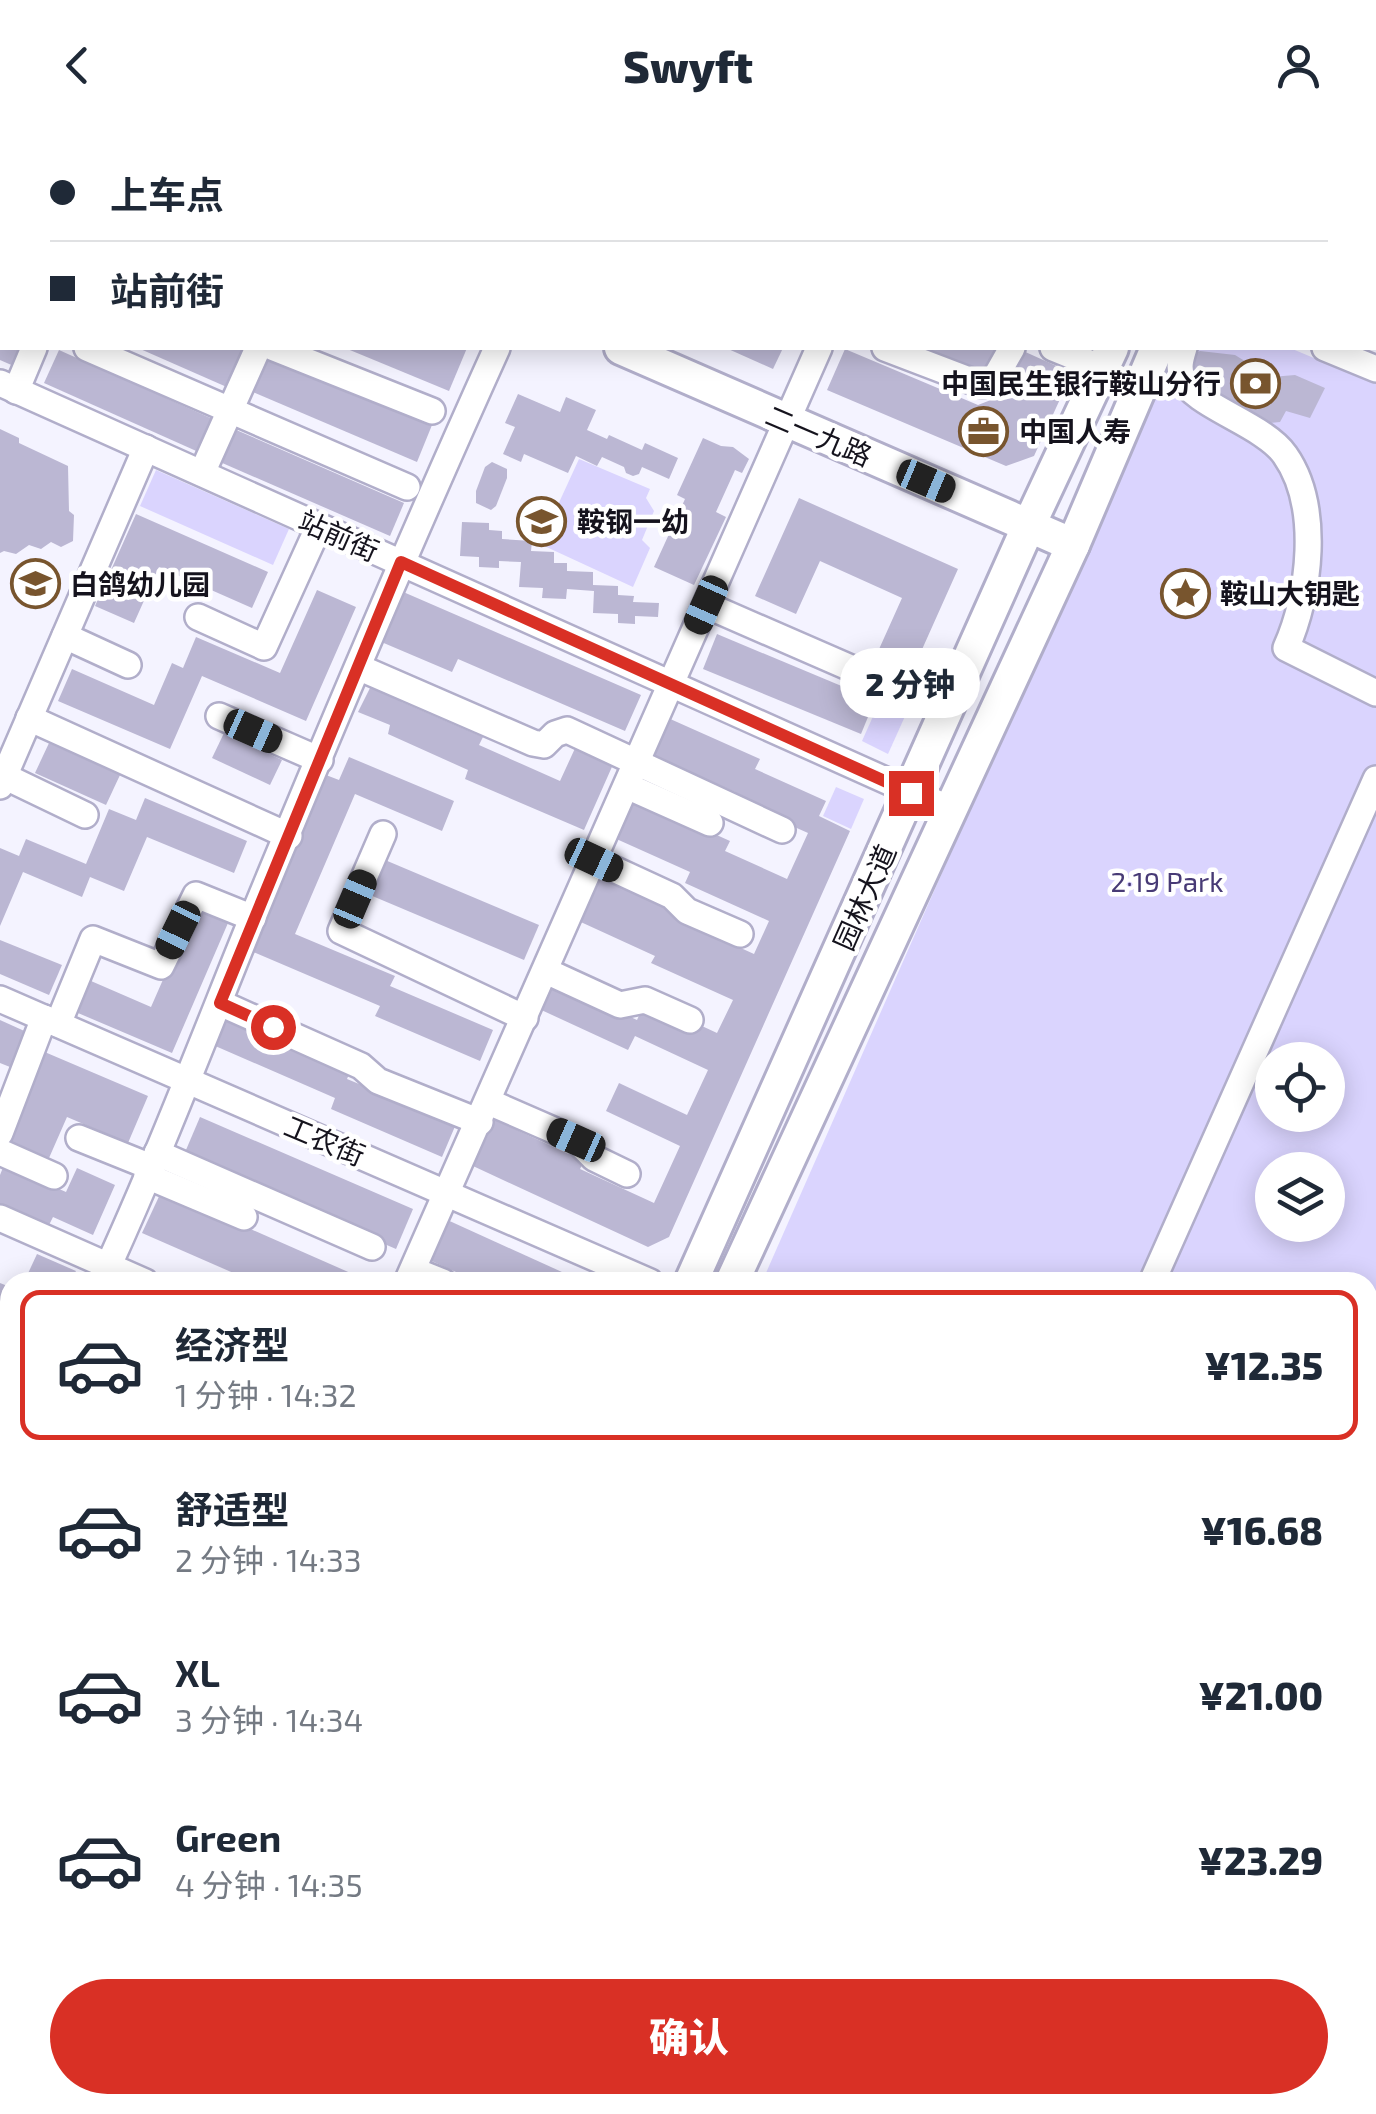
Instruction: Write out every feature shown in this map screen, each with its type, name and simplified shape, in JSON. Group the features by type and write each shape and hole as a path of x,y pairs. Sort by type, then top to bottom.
{"main road":[{"name":"二一九路","path":"626,350 1073,545"},
{"path":"737,1272 1073,545 1156,350"},
{"name":"园林大道","path":"697,1272 1029,524 1107,358"}],"street":[{"path":"8,387 33,350"},
{"path":"92,350 407,487"},
{"path":"202,473 257,350"},
{"path":"279,350 432,411"},
{"path":"106,1272 189,1081 401,562 497,350"},
{"path":"412,1272 818,350"},
{"path":"891,350 982,385 995,378 1011,350"},
{"path":"1064,350 1107,358"},
{"path":"1183,350 1179,366 1183,382 1206,401 1263,434 1285,455 1299,486 1308,559 1298,622 1286,648 1376,693"},
{"path":"1330,350 1376,369"},
{"name":"站前街","path":"8,387 952,810"},
{"path":"85,815 2,781 146,448"},
{"path":"198,617 264,647 320,526"},
{"path":"706,605 908,693"},
{"path":"65,636 128,665"},
{"path":"358,668 533,743 544,745 555,734 567,730 782,830"},
{"path":"219,716 320,760"},
{"path":"29,718 289,836"},
{"path":"1156,1272 1376,780"},
{"path":"626,786 710,823"},
{"path":"383,834 341,931 525,1018"},
{"path":"594,860 672,896 687,911 740,934"},
{"path":"2,1122 93,939 161,966 196,895 253,918"},
{"path":"546,971 620,1005 646,1000 690,1020"},
{"name":"工农街","path":"0,999 448,1194 603,1272"},
{"path":"220,1003 362,1066 378,1080 576,1140 594,1158 627,1174"},
{"path":"78,1138 372,1247"},
{"path":"0,1152 54,1176"},
{"path":"152,1165 244,1217"},
{"path":"0,1218 99,1272"}],"green space":[{"name":"2·19 Park","path":"1172,350 1295,350 1376,384 1376,1272 766,1272"},
{"path":"579,459 650,489 646,498 654,511 642,540 650,548 633,587 540,544"},
{"path":"156,470 289,529 273,565 140,506"},
{"path":"879,703 906,714 888,754 862,741"},
{"path":"836,787 864,799 851,829 823,816"}],"building":[{"path":"0,350 24,350 16,367 0,360"},
{"path":"59,350 217,421 203,454 44,383"},
{"path":"143,350 245,350 229,388"},
{"path":"350,350 466,350 449,391"},
{"path":"730,350 782,350 773,369"},
{"name":"中国人寿","path":"845,350 978,405 1001,396 1021,350 1072,373 1034,456 1006,466 827,390"},
{"path":"926,350 999,350 988,376"},
{"name":"中国民生银行鞍山分行","path":"1200,351 1235,355 1271,377 1295,375 1325,388 1310,418 1286,411 1280,422 1252,418 1192,378 1190,356"},
{"path":"269,355 432,425 417,462 253,392"},
{"path":"518,394 560,412 566,397 596,410 587,430 642,450 645,443 678,458 669,479 642,467 633,476 602,457 597,466 576,456 568,473 524,454 521,462 503,454 515,427 505,423"},
{"path":"0,429 19,438 19,443 68,466 73,541 61,547 51,542 41,549 29,545 16,554 0,553"},
{"path":"234,429 404,503 390,536 220,462"},
{"path":"703,438 733,447 749,459 742,473 735,470 716,512 726,517 694,585 654,567 685,499 677,495"},
{"path":"492,462 507,469 507,478 491,510 476,503 476,491 485,467"},
{"path":"799,498 958,569 907,683 871,667 902,598 820,561 796,614 755,596"},
{"path":"136,514 268,572 252,608 159,567 134,623 95,606"},
{"path":"462,522 489,523 489,530 502,531 502,539 532,541 531,551 554,552 554,563 567,563 567,571 593,572 593,585 618,586 618,595 634,596 633,602 659,603 658,617 635,616 635,624 618,623 618,614 593,613 594,591 567,589 566,599 542,598 543,588 519,587 521,562 499,561 499,568 479,567 479,557 460,556"},
{"path":"317,590 356,607 306,721 202,676 170,749 58,701 72,669 154,705 172,663 183,668 196,637 280,673"},
{"path":"401,591 641,695 625,731 458,659 452,672 379,641"},
{"path":"717,634 875,700 861,734 703,669"},
{"path":"372,684 405,696 402,702 483,737 479,745 560,781 577,744 615,760 584,830 465,779 468,770 388,734 390,725 358,712"},
{"path":"668,718 760,759 755,769 826,801 819,816 850,831 669,1237 648,1247 473,1166 495,1120 584,1161 580,1169 654,1203 680,1146 606,1111 619,1083 687,1115 708,1070 635,1036 628,1050 537,1008 550,979 637,1020 646,1000 717,1033 733,1000 651,963 655,956 572,918 593,873 702,923 699,929 754,954 769,921 685,883 690,872 612,837 630,796 730,841 725,851 787,879 808,833 732,799 735,792 652,755"},
{"path":"224,733 282,760 270,785 212,758"},
{"path":"49,743 120,775 106,805 35,773"},
{"path":"349,757 454,801 442,831 355,794 295,934 395,976 390,986 493,1030 480,1061 375,1016 380,1006 251,951 326,775 339,780"},
{"path":"145,798 247,841 234,873 147,837 124,891 90,877 82,897 23,872 0,926 0,848 19,856 26,839 86,864 109,809 136,820"},
{"path":"385,860 539,925 524,960 370,895"},
{"path":"197,902 231,916 172,1053 78,1013 91,981 151,1007"},
{"path":"0,940 62,965 49,995 0,974"},
{"path":"224,1017 350,1072 347,1079 456,1124 442,1157 331,1109 335,1098 213,1045"},
{"path":"0,1020 31,1034 15,1069 0,1063"},
{"path":"40,1050 148,1096 128,1143 67,1117 49,1158 3,1139"},
{"path":"200,1117 413,1209 396,1249 183,1157"},
{"path":"4,1165 66,1192 77,1168 115,1185 93,1235 53,1217 48,1227 0,1206 0,1175"},
{"path":"162,1190 348,1272 231,1272 142,1233"},
{"path":"443,1218 562,1272 456,1272 425,1258"},
{"path":"37,1254 76,1271 75,1272 29,1272"}],"place":[{"name":"中国民生银行鞍山分行","path":"1256,383"},
{"name":"中国人寿","path":"984,431"},
{"name":"鞍钢一幼","path":"542,521"},
{"name":"白鸽幼儿园","path":"35,584"},
{"name":"鞍山大钥匙","path":"1185,593"}],"route":[{"path":"273,1027 220,1003 401,562 911,793"}]}
